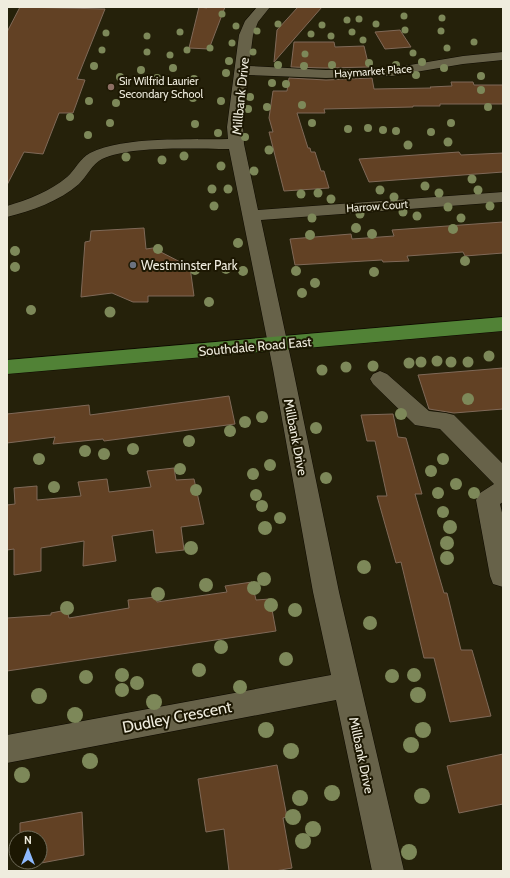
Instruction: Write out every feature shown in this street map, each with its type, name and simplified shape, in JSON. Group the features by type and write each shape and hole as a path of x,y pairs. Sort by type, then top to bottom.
{"main road":[{"name":"Southdale Road East","path":"7,366 503,324"}],"street":[{"name":"Millbank Drive","path":"264,7 252,21 246,35 235,128 236,144 278,344 326,592 388,871"},
{"name":"Haymarket Place","path":"242,70 326,74 392,72 463,60 503,56"},
{"path":"7,212 34,203 71,182 94,157 120,148 236,144"},
{"name":"Harrow Court","path":"251,216 503,197"},
{"path":"380,379 423,419 446,421 503,479"},
{"path":"502,576 488,500 503,490"},
{"name":"Dudley Crescent","path":"7,749 346,685"}],"building":[{"path":"20,7 105,9 77,79 85,80 73,113 59,113 43,154 24,152 7,185 7,32"},
{"path":"199,7 225,7 209,49 189,48"},
{"path":"298,7 322,7 274,62 277,30"},
{"path":"400,30 411,47 385,49 375,32"},
{"path":"294,42 334,42 335,47 364,46 369,67 291,67"},
{"path":"289,78 326,80 372,78 374,89 431,88 430,87 452,86 451,82 473,82 474,85 503,85 503,104 440,104 440,106 324,109 325,113 297,113 308,148 310,148 311,152 315,152 321,171 324,171 329,188 284,191 269,132 273,132 269,118 273,91 287,91"},
{"path":"459,152 461,155 503,153 503,172 369,182 359,159"},
{"path":"503,222 503,253 465,256 463,252 407,256 409,261 383,262 382,260 295,265 290,239 351,234 352,239 394,236 392,230"},
{"name":"Westminster Park","path":"144,228 146,249 153,248 190,267 194,296 148,296 148,302 133,302 112,293 81,297 85,242 90,241 91,231"},
{"path":"503,368 503,409 454,413 429,409 418,375"},
{"path":"229,396 235,424 104,441 103,439 53,444 55,437 7,443 7,414 89,405 90,415"},
{"path":"393,414 398,437 406,438 422,494 415,494 444,593 447,593 461,650 472,650 491,716 450,722 434,658 424,658 401,562 396,563 377,496 387,496 375,441 367,441 361,415"},
{"path":"174,468 176,480 194,479 204,524 181,527 184,550 156,553 153,530 112,536 116,561 83,566 84,541 41,548 41,571 14,575 14,549 7,550 7,505 15,504 14,488 37,486 37,500 81,496 78,482 107,479 109,492 151,487 147,471"},
{"path":"252,582 256,600 270,599 276,631 7,671 7,618 51,615 51,613 67,610 69,618 129,608 128,600 156,597 157,602 227,592 225,586"},
{"path":"503,754 503,804 459,813 447,766"},
{"path":"277,765 287,817 283,818 292,868 275,871 229,871 224,829 206,832 198,779"},
{"path":"82,812 84,855 48,862 48,830 20,830 20,823"}],"place":[{"name":"Sir Wilfrid Laurier Secondary School","path":"111,87"},
{"name":"Westminster Park","path":"133,265"}]}
